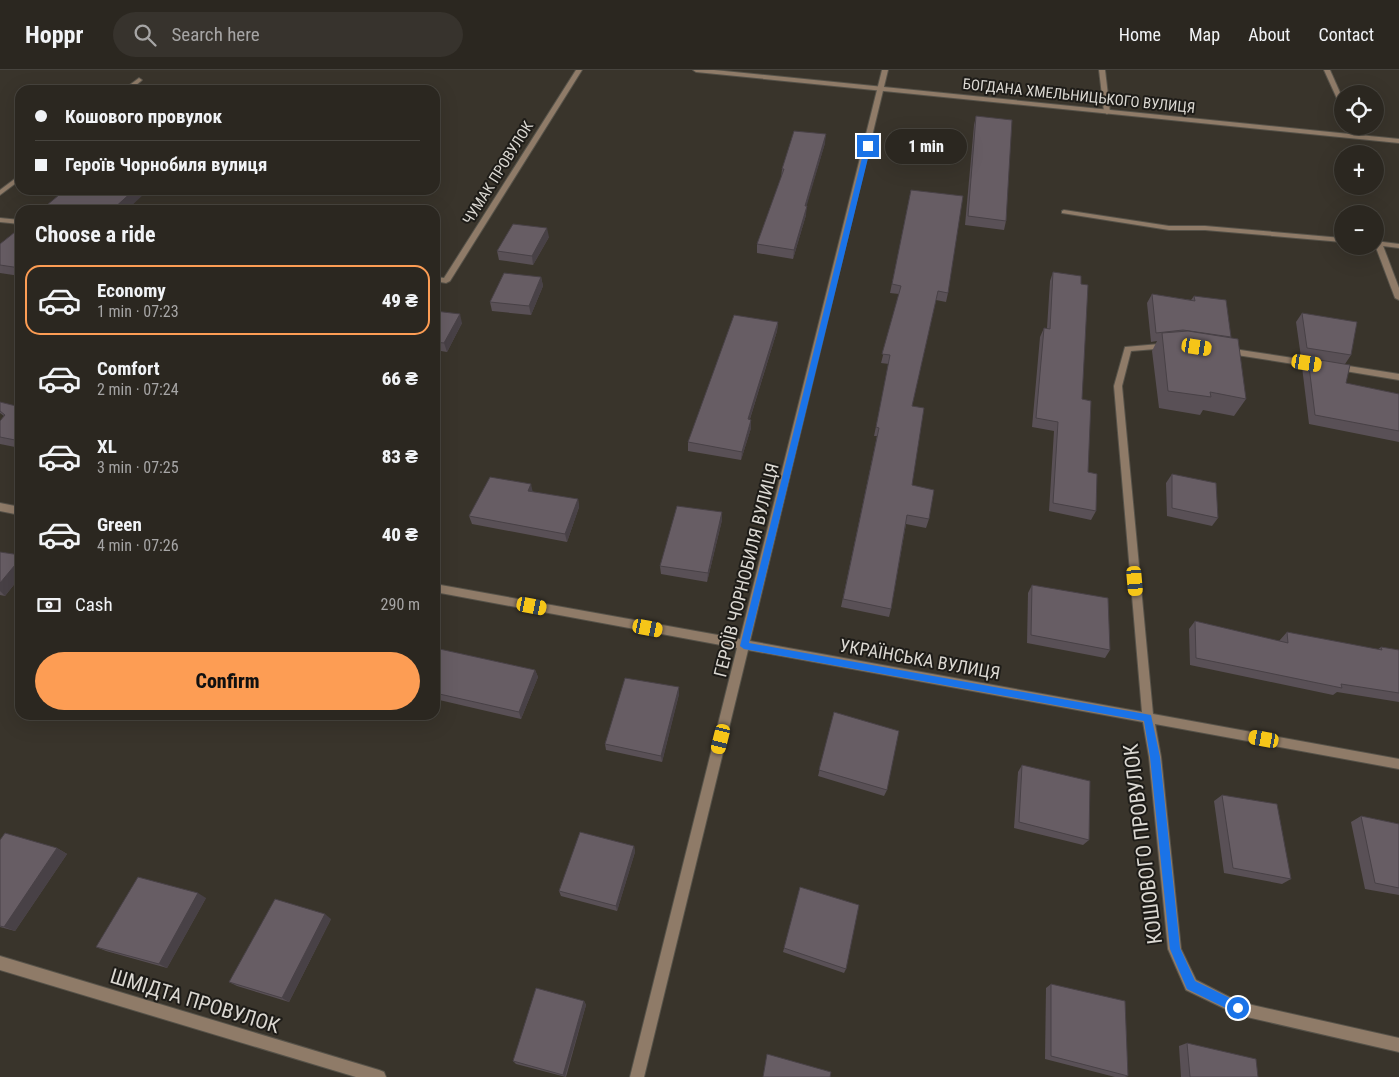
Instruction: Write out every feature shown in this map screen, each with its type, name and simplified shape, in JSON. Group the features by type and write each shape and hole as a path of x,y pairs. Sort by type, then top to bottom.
{"street":[{"name":"ЧУМАК ПРОВУЛОК","path":"440,280 446,281 579,70"},
{"name":"БОГДАНА ХМЕЛЬНИЦЬКОГО ВУЛИЦЯ","path":"696,70 1399,141"},
{"name":"ГЕРОЇВ ЧОРНОБИЛЯ ВУЛИЦЯ","path":"637,1077 886,70"},
{"path":"1102,70 1108,112"},
{"path":"1327,70 1334,85"},
{"path":"132,85 139,80"},
{"path":"0,194 15,181"},
{"path":"1064,212 1169,228 1205,228 1334,239"},
{"path":"0,220 15,222"},
{"path":"1384,244 1399,246"},
{"path":"1381,255 1399,298"},
{"name":"КОШОВОГО ПРОВУЛОК","path":"1178,344 1128,349 1118,386 1148,718 1155,757 1175,949 1191,985 1238,1008 1399,1045"},
{"path":"1217,350 1399,377"},
{"path":"0,507 15,510"},
{"name":"УКРАЇНСЬКА ВУЛИЦЯ","path":"440,589 744,646 1399,764"},
{"name":"ШМІДТА ПРОВУЛОК","path":"0,963 379,1077"}],"building":[{"path":"976,116 1012,120 1006,221 968,216"},
{"path":"794,131 826,134 794,250 757,244 784,169 782,169"},
{"path":"911,190 963,196 948,293 938,291 912,406 924,408 912,485 934,490 929,519 907,515 891,609 843,599 879,428 876,427 890,355 882,354 901,286 892,284"},
{"path":"59,195 128,195 118,205 47,205"},
{"path":"513,224 547,228 532,256 497,251"},
{"path":"15,232 15,267 0,265 0,244"},
{"path":"1053,272 1081,276 1081,284 1088,285 1082,399 1091,401 1088,472 1097,474 1096,511 1053,503 1058,422 1036,418 1044,328 1050,329"},
{"path":"504,273 541,277 529,306 490,302"},
{"path":"1152,294 1195,301 1194,296 1226,300 1231,337 1183,330 1156,333"},
{"path":"440,312 460,314 444,343 440,343"},
{"path":"1302,313 1357,322 1351,355 1307,348"},
{"path":"734,315 778,322 748,419 751,420 742,452 688,442"},
{"path":"1188,331 1238,339 1246,399 1210,392 1211,397 1168,391 1162,333"},
{"path":"1308,358 1350,365 1346,383 1399,394 1399,431 1315,415"},
{"path":"0,402 15,406 15,440 0,437 0,421 5,415 0,411"},
{"path":"1172,474 1216,483 1218,518 1172,508"},
{"path":"490,477 531,484 528,491 578,499 565,534 469,516"},
{"path":"677,506 722,512 708,573 660,566"},
{"path":"0,552 15,554 15,565 0,583"},
{"path":"1032,585 1108,598 1110,650 1031,635"},
{"path":"1195,621 1288,643 1287,632 1382,650 1381,647 1399,650 1399,693 1341,684 1342,688 1196,658"},
{"path":"440,649 535,670 519,712 440,694"},
{"path":"625,678 679,687 661,756 605,744"},
{"path":"834,712 899,731 887,790 819,770"},
{"path":"1022,765 1090,781 1089,840 1019,822"},
{"path":"1222,795 1277,804 1291,879 1233,868"},
{"path":"1361,816 1399,824 1399,888 1375,883"},
{"path":"580,832 634,846 616,906 559,891"},
{"path":"5,833 57,848 4,927 0,926 0,840"},
{"path":"138,877 198,893 159,964 96,947"},
{"path":"800,887 859,905 846,969 784,948"},
{"path":"275,899 325,914 282,998 229,982"},
{"path":"1051,984 1125,1001 1128,1076 1051,1056"},
{"path":"536,988 584,1001 563,1075 513,1061"},
{"path":"1187,1043 1256,1059 1258,1077 1190,1077"},
{"path":"767,1054 831,1072 830,1077 763,1077"}],"route":[{"path":"868,146 744,646 1148,718 1155,757 1175,949 1191,985 1238,1008"}]}
